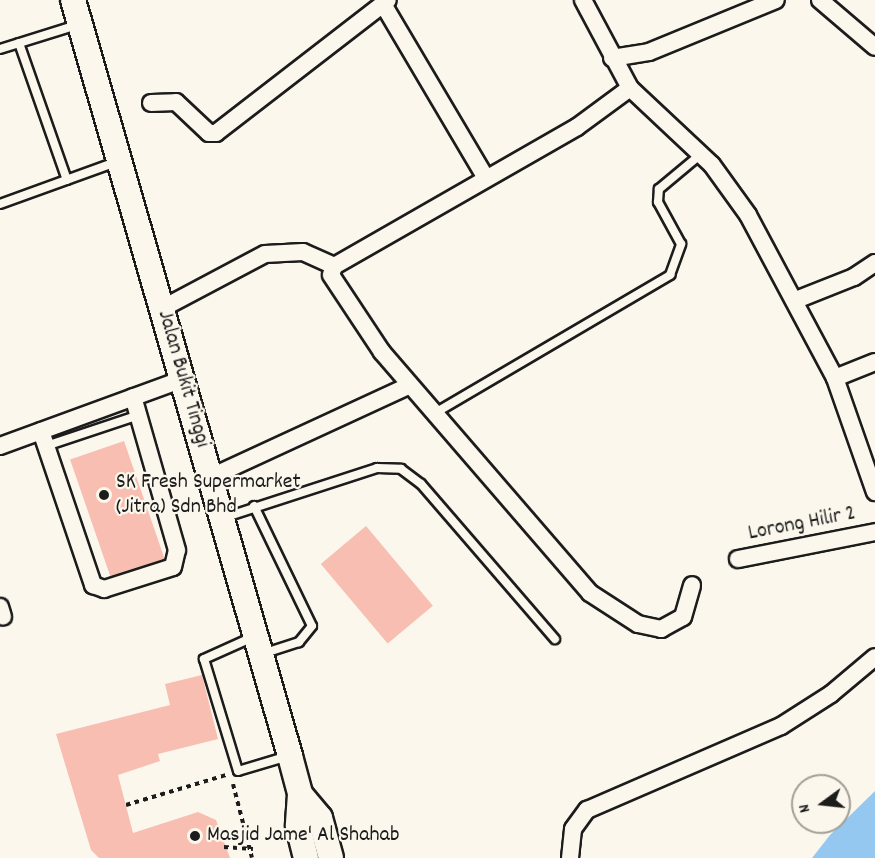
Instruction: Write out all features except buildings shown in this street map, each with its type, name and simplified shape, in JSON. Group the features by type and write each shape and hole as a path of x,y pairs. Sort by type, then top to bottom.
{"main road":[{"name":"Jalan Bukit Tinggi","path":"74,0 122,160 290,756 300,794 298,826 306,858"},
{"name":"Jalan Bukit Tinggi","path":"300,794 320,818 331,858"}],"street":[{"path":"583,0 630,88 701,154 734,193 796,300 836,378 870,461 875,492"},
{"path":"612,58 649,52 776,0"},
{"path":"820,0 875,47"},
{"path":"151,103 176,102 209,133 216,133 385,2 486,178"},
{"path":"334,267 577,127 630,88"},
{"path":"163,308 265,254 303,252 334,267"},
{"path":"796,300 854,277 875,263"},
{"path":"334,267 333,281 410,385 570,573 604,605 638,624 661,628 683,616 692,585"},
{"path":"836,378 875,362"},
{"path":"0,446 44,439 133,397 183,379"},
{"path":"211,477 410,385"},
{"path":"44,439 93,585 104,589 173,567 177,550 133,397"},
{"name":"Lorong Hilir 2","path":"738,559 875,532"},
{"path":"570,858 573,829 587,810 781,726 831,694 875,657"}],"lane":[{"path":"0,50 81,24"},
{"path":"19,43 67,180"},
{"path":"435,413 670,276 681,244 657,195 662,183 701,154"},
{"path":"0,204 122,160"},
{"path":"44,439 139,416"},
{"path":"223,518 254,506 378,468 401,469 421,484 555,639"},
{"path":"254,506 312,626 298,642 259,645 204,659 238,771 290,756"}],"path":[{"path":"126,805 231,774 253,849 252,858"},
{"path":"224,847 253,849"}],"water":[{"path":"875,791 875,858 812,858 831,834 851,834 851,814"}],"place":[{"name":"SK Fresh Supermarket (Jitra) Sdn Bhd","path":"104,495"},
{"name":"Masjid Jame' Al Shahab","path":"195,836"}]}
